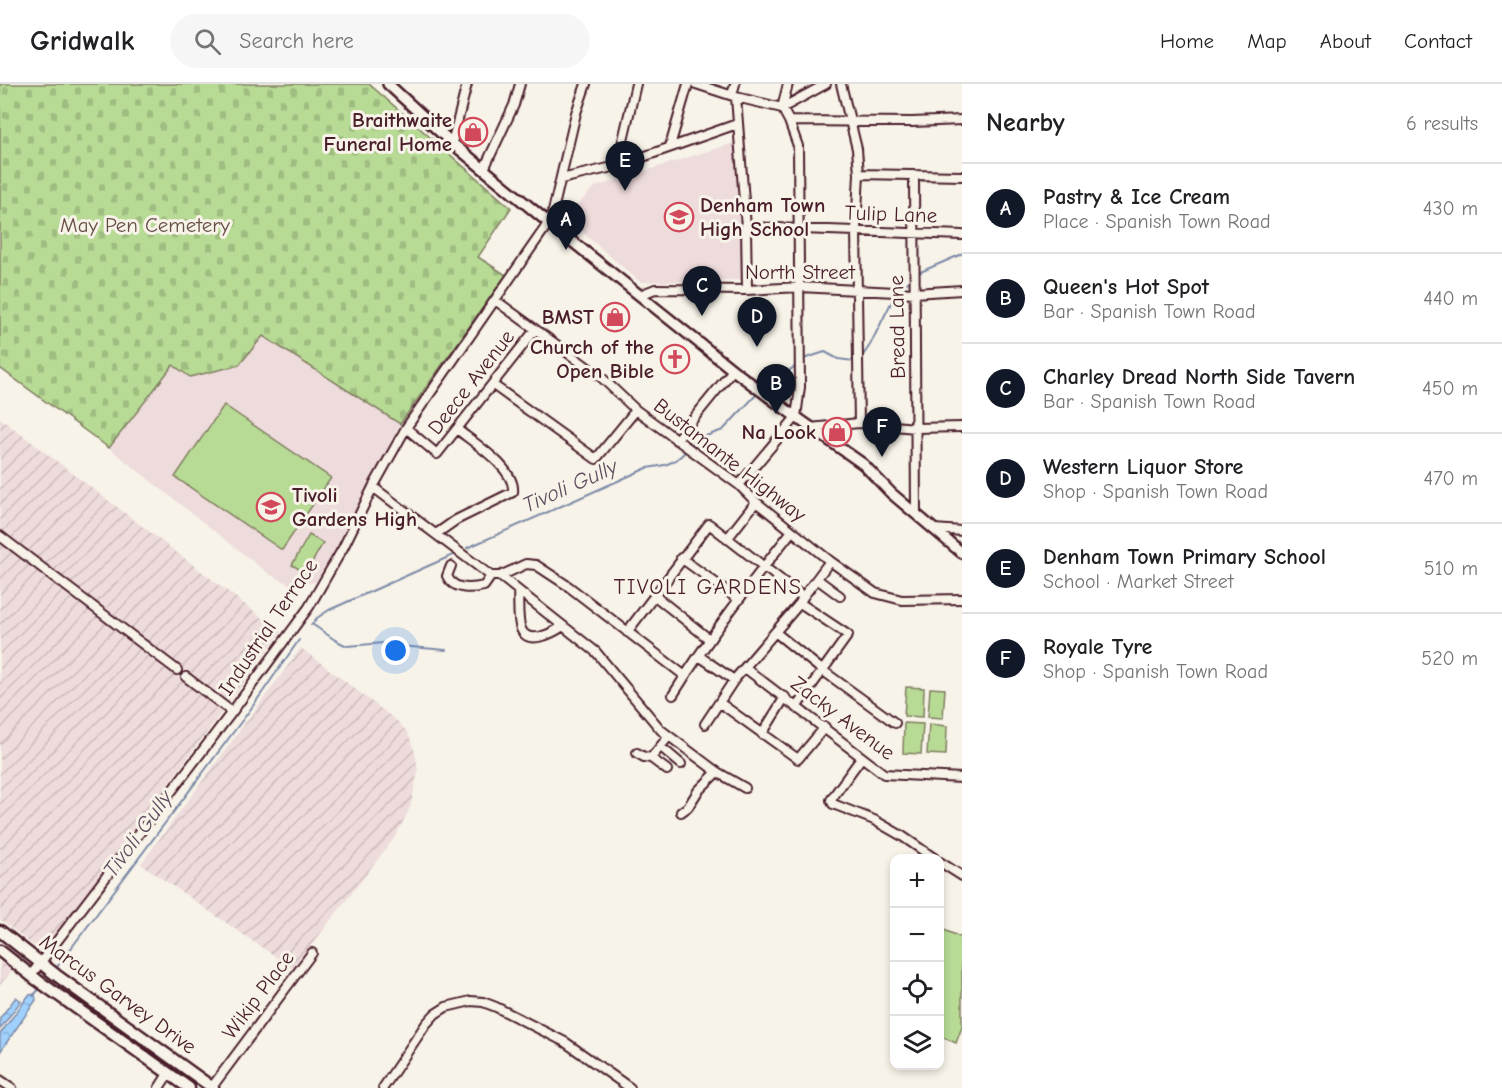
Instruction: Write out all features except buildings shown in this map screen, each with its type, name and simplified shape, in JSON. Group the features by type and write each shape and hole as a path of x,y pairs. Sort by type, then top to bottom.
{"highway":[{"name":"Marcus Garvey Drive","path":"0,931 53,973 213,1088"},
{"name":"Marcus Garvey Drive","path":"0,951 189,1088"}],"main road":[{"path":"388,84 452,142 548,222 733,370 810,428 863,464 891,493 962,553"}],"street":[{"path":"452,142 467,84"},
{"path":"484,169 514,105 520,84"},
{"name":"Industrial Terrace","path":"31,975 232,712 309,607 406,428 548,222 576,113 586,84"},
{"path":"617,166 636,84"},
{"path":"670,146 688,84"},
{"path":"696,84 782,108 826,84"},
{"path":"735,84 734,96 746,227 747,290"},
{"path":"739,485 796,417 800,387 798,146 782,108 788,84"},
{"path":"841,84 857,149 859,174 856,230 859,423"},
{"path":"789,121 962,120"},
{"path":"561,178 617,166 737,124"},
{"path":"859,174 914,177 962,176"},
{"name":"Bread Lane","path":"914,177 916,513"},
{"name":"Tulip Lane","path":"746,227 962,235"},
{"name":"North Street","path":"640,295 655,289 747,290 800,287 914,293 962,290"},
{"name":"Bustamante Highway","path":"495,300 601,377 636,410 739,485 792,531 875,593 902,600 962,599"},
{"name":"Deece Avenue","path":"406,428 437,454 535,330"},
{"path":"676,440 733,370"},
{"path":"493,385 596,459 636,410"},
{"path":"810,428 859,423 916,428 962,426"},
{"path":"436,534 456,520 513,492 510,476 503,468 458,430"},
{"path":"374,487 436,534 518,591 596,652 650,718 669,736 717,772 746,788"},
{"path":"727,539 756,502"},
{"path":"627,632 709,524 765,566 802,600 848,634 797,706"},
{"path":"934,528 962,531"},
{"path":"674,695 709,639 792,531"},
{"path":"0,536 177,670"},
{"path":"681,558 738,599"},
{"path":"705,724 735,680 802,600 830,561"},
{"path":"451,566 447,576 449,581 458,587 484,586 495,576 526,564 532,564 568,586 685,676"},
{"path":"817,579 840,597"},
{"path":"518,591 520,628 525,634 534,637 545,636 563,626"},
{"path":"655,596 709,639"},
{"path":"774,632 895,723"},
{"path":"699,656 735,680"},
{"name":"Zacky Avenue","path":"745,668 786,697 884,774 962,778"},
{"path":"186,677 232,712"},
{"path":"762,734 786,697"},
{"path":"720,703 798,759 825,728"},
{"path":"651,758 669,736"},
{"path":"661,747 681,764"},
{"path":"637,753 651,758 668,770"},
{"path":"862,757 831,800 833,804 874,820 928,854"},
{"path":"681,812 688,807 698,791 717,772"},
{"path":"944,865 962,876"},
{"name":"Wikip Place","path":"213,1088 312,953"},
{"path":"383,1088 426,1024 446,1006 471,1001 489,1004 565,1042 630,1088"},
{"path":"159,1088 168,1074"},
{"path":"0,1080 12,1088"}],"shaded area":[{"name":"Denham Town High School","path":"737,142 743,280 640,282 589,238 567,215 595,187"},
{"name":"Tivoli Gardens High","path":"263,336 400,424 328,566 315,582 291,585 269,574 109,448 173,365"},
{"path":"0,418 281,632 43,953 0,919"},
{"path":"301,648 397,721 408,733 415,752 418,771 410,808 395,837 293,969 141,864"},
{"path":"0,959 13,969 0,985"}],"green space":[{"name":"May Pen Cemetery","path":"0,84 369,84 511,208 478,257 506,275 400,424 263,336 239,365 190,377 173,365 109,448 0,368"},
{"path":"224,405 331,478 282,550 175,477"},
{"path":"309,535 323,543 306,573 292,565"},
{"path":"906,687 924,688 923,717 904,716"},
{"path":"930,688 945,689 943,718 928,717"},
{"path":"904,723 923,724 921,754 903,753"},
{"path":"929,724 947,726 946,755 927,754"},
{"path":"944,930 962,938 962,1027 956,1043 944,1038"}],"water":[{"path":"35,994 36,1000 0,1052 0,1034 29,995"},
{"path":"16,997 21,1001 0,1029 0,1018"}],"waterway":[{"name":"Tivoli Gully","path":"918,273 962,254"},
{"name":"Tivoli Gully","path":"901,287 911,280"},
{"name":"Tivoli Gully","path":"862,357 893,299"},
{"name":"Tivoli Gully","path":"803,359 825,352 838,359 854,361"},
{"name":"Tivoli Gully","path":"767,386 794,367"},
{"name":"Tivoli Gully","path":"692,444 700,438 723,430 756,395"},
{"name":"Tivoli Gully","path":"467,548 647,468 672,462 685,452"},
{"name":"Tivoli Gully","path":"311,625 329,610 453,555"},
{"path":"312,624 347,646 384,643 446,650"},
{"name":"Tivoli Gully","path":"54,971 250,710 299,640"},
{"name":"Tivoli Gully","path":"33,996 41,987"}],"place":[{"name":"Braithwaite Funeral Home","path":"473,132"},
{"name":"Denham Town Primary School","path":"625,191"},
{"name":"Denham Town High School","path":"679,217"},
{"name":"Pastry & Ice Cream","path":"566,250"},
{"name":"Charley Dread North Side Tavern","path":"702,316"},
{"name":"BMST","path":"615,317"},
{"name":"Western Liquor Store","path":"757,347"},
{"name":"Church of the Open Bible","path":"675,359"},
{"name":"Queen's Hot Spot","path":"776,414"},
{"name":"Na Look","path":"837,432"},
{"name":"Royale Tyre","path":"882,457"},
{"name":"Tivoli Gardens High","path":"271,507"}],"district":[{"name":"TIVOLI GARDENS","path":"708,587"}]}
